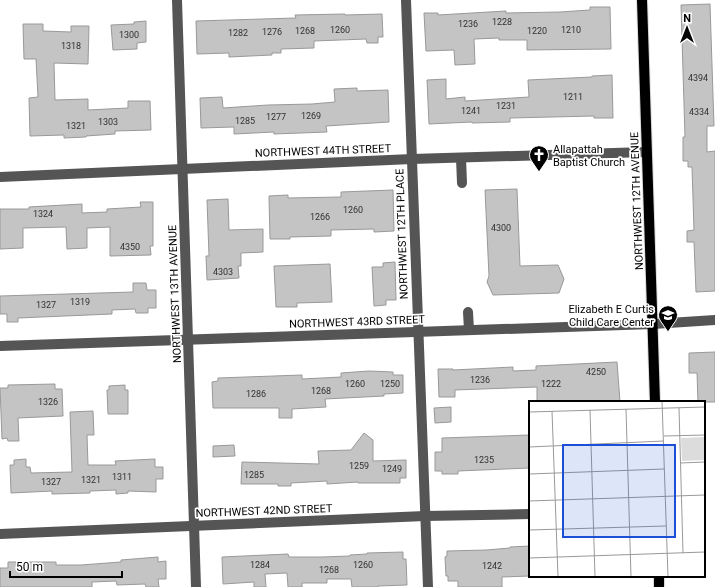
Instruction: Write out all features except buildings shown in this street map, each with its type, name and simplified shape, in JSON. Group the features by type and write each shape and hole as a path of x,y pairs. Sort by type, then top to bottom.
{"main road":[{"name":"NORTHWEST 12TH AVENUE","path":"642,0 655,401"}],"street":[{"name":"NORTHWEST 13TH AVENUE","path":"178,0 196,587"},
{"name":"NORTHWEST 12TH PLACE","path":"406,0 428,587"},
{"name":"NORTHWEST 44TH STREET","path":"0,177 412,159 646,152"},
{"path":"461,158 462,183"},
{"path":"468,312 469,330"},
{"name":"NORTHWEST 43RD STREET","path":"0,346 653,324 715,320"},
{"name":"NORTHWEST 42ND STREET","path":"0,534 425,516 529,514"}],"place":[{"name":"Allapattah Baptist Church","path":"539,172"},
{"name":"Elizabeth E Curtis Child Care Center","path":"668,332"}]}
